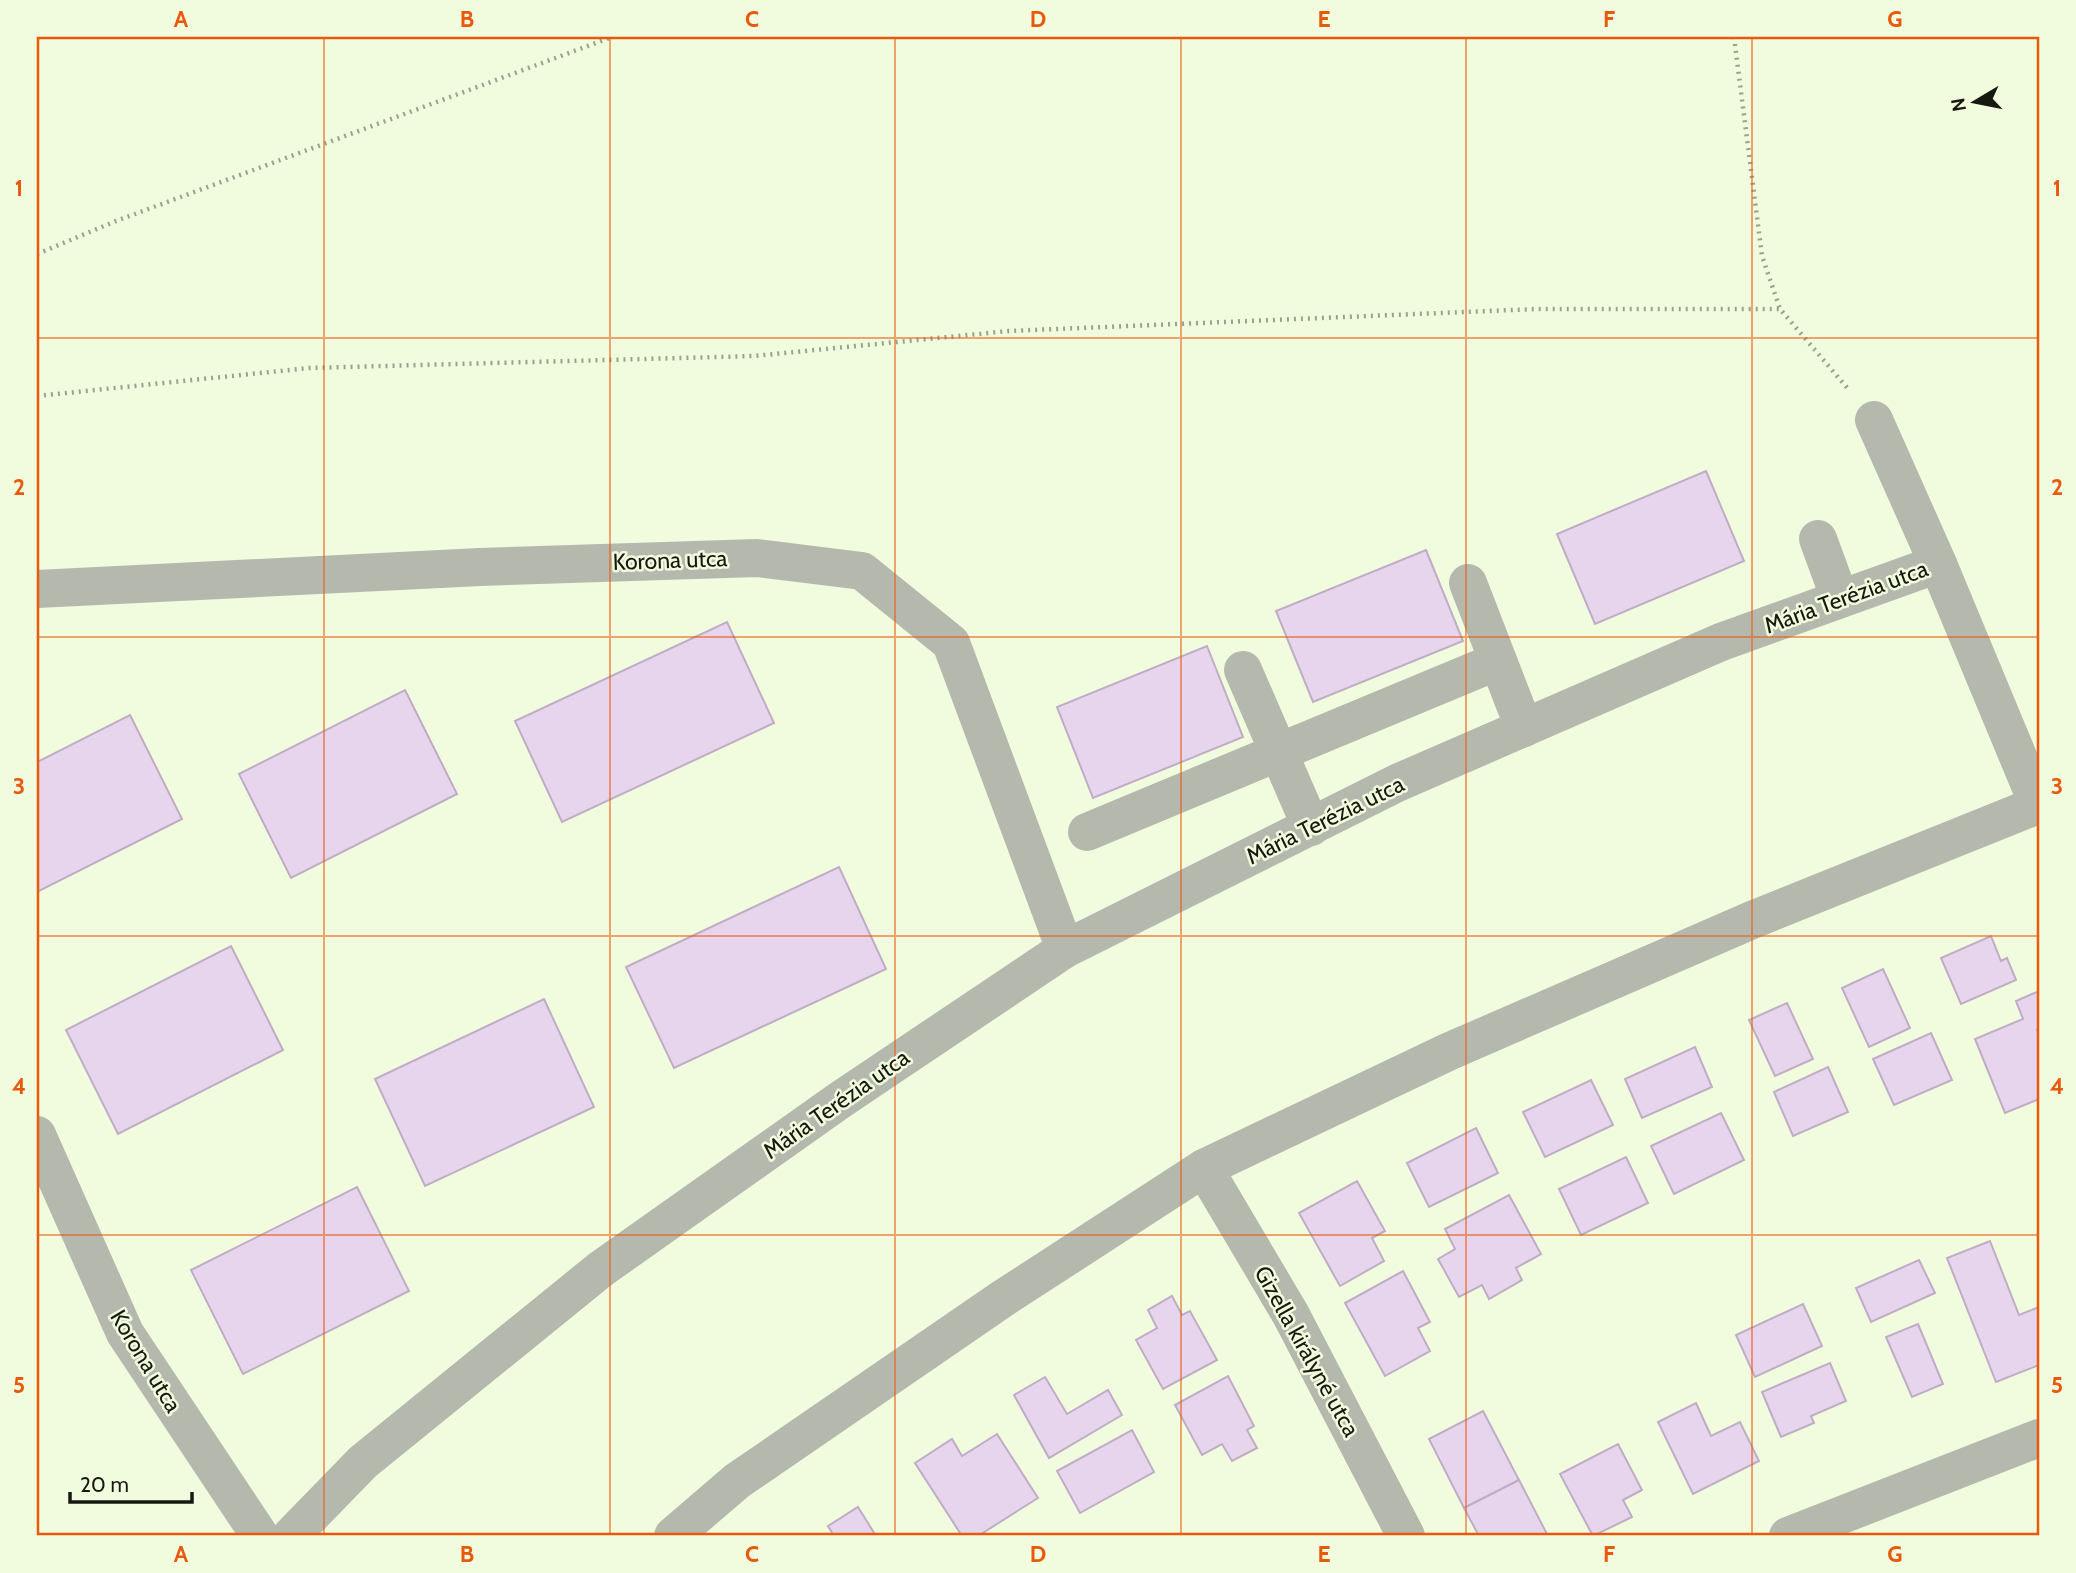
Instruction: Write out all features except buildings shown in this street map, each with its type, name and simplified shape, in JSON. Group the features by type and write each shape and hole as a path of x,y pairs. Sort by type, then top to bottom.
{"street":[{"path":"1874,420 1938,564"},
{"path":"1818,539 1840,599"},
{"name":"Korona utca","path":"37,589 480,566 757,558 862,571 951,643 1065,949"},
{"name":"Mária Terézia utca","path":"291,1536 363,1461 601,1269 840,1100 1065,949 1398,783 1721,642 1938,564 2039,806 1752,920 1450,1051 1203,1168 1002,1299 737,1480 673,1536"},
{"path":"1468,583 1524,728"},
{"path":"1087,832 1498,661"},
{"path":"1243,670 1311,827"},
{"name":"Korona utca","path":"37,1135 125,1334 260,1536"},
{"name":"Gizella királyné utca","path":"1203,1168 1291,1315 1406,1536"},
{"path":"1788,1536 2033,1446"}],"path":[{"path":"37,254 116,221 612,37"},
{"path":"1734,37 1762,256 1780,309 1874,420"},
{"path":"37,396 309,368 754,356 1009,331 1536,309 1780,309"}]}
